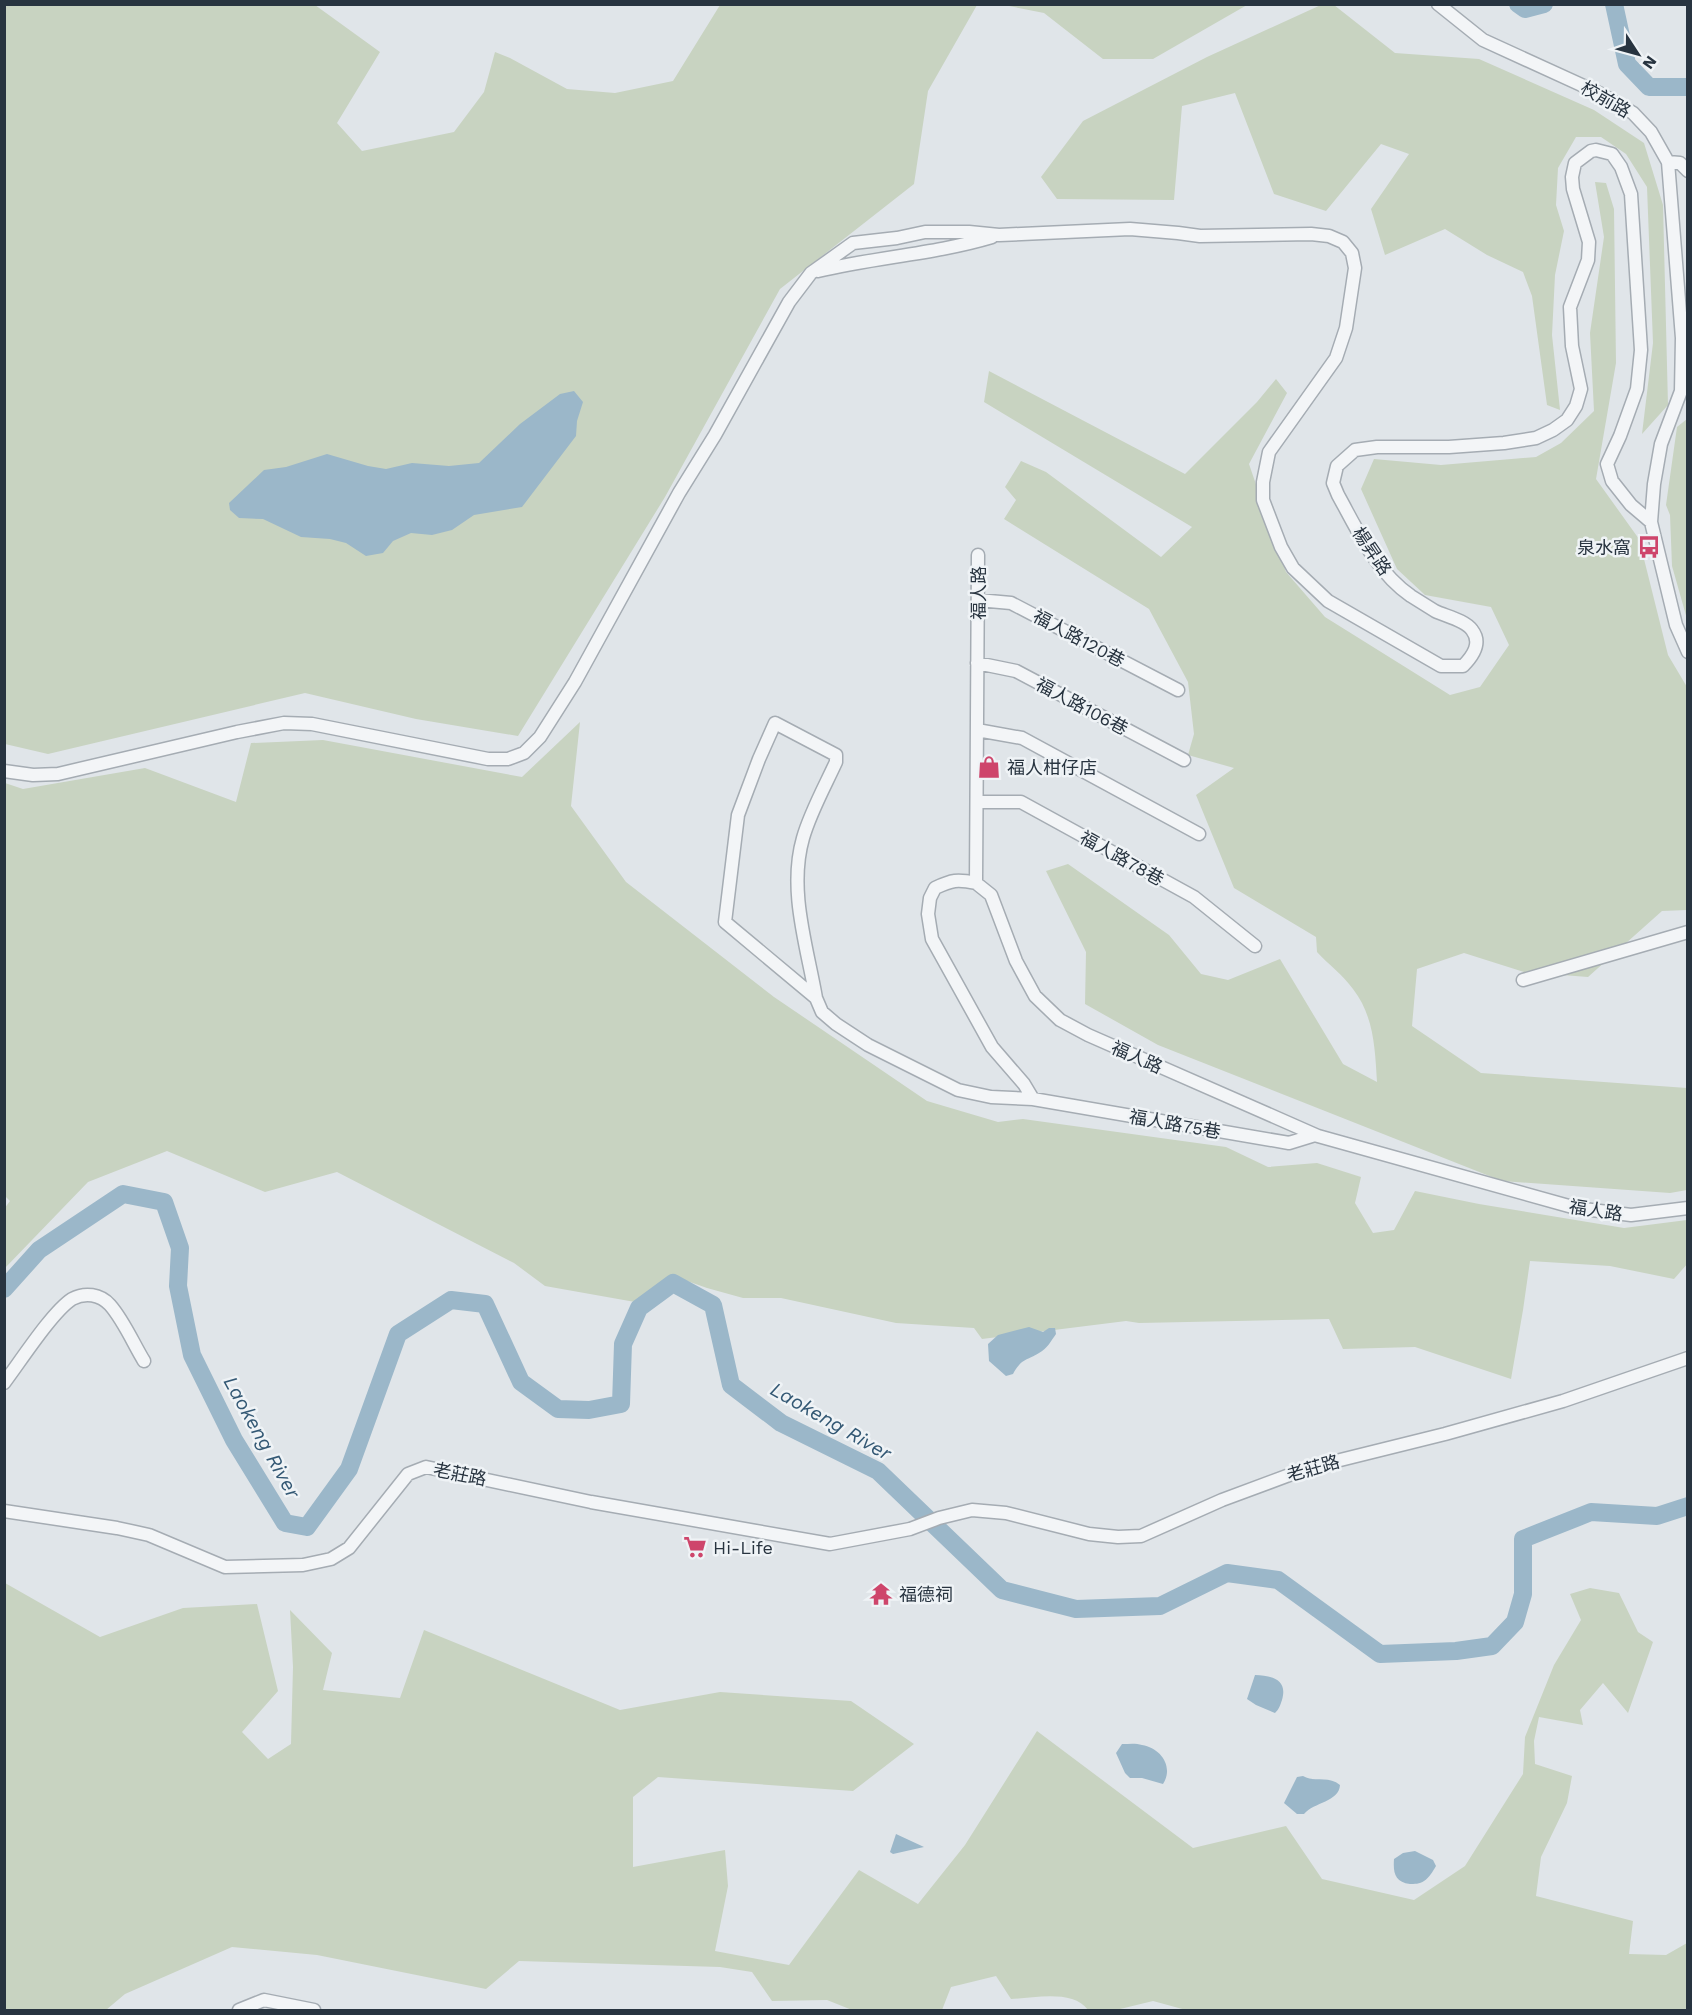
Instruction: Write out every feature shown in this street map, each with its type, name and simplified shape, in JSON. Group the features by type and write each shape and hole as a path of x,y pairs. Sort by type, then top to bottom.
{"street":[{"name":"校前路","path":"1438,4 1483,40 1599,93 1632,113 1652,132 1668,162 1682,338 1681,405 1661,444 1654,484 1651,522 1676,625 1688,652"},
{"name":"楊昇路","path":"999,235 1130,229 1200,236 1311,234 1329,236 1343,242 1352,253 1355,268 1346,328 1336,358 1269,452 1263,482 1263,500 1281,547 1293,568 1328,601 1441,666 1463,666 1472,657 1476,647 1475,636 1471,628 1410,596 1382,569 1360,536 1338,495 1333,483 1337,466 1355,450 1377,447 1449,447 1504,443 1536,438 1567,420 1576,406 1581,389 1572,346 1570,307 1588,260 1589,242 1573,189 1572,177 1575,164 1590,151 1612,154 1621,167 1632,194 1641,350 1637,389 1607,464 1612,481 1630,505 1651,522"},
{"path":"1668,162 1680,163 1688,171"},
{"path":"4,771 33,775 58,774 284,723 312,724 488,759 508,759 524,753 540,737 575,682 789,302 811,273 853,243 925,232 999,235"},
{"path":"811,273 854,263 963,246 999,235"},
{"name":"福人路","path":"978,555 976,883 991,895 1017,962 1035,996 1060,1020 1088,1035 1315,1135 1576,1208 1631,1215 1688,1208"},
{"name":"福人路120巷","path":"978,600 1011,603 1178,690"},
{"name":"福人路106巷","path":"977,663 1016,671 1184,760"},
{"path":"775,723 836,755 836,762 803,838 797,875 799,905 816,998 724,922 738,815 775,723"},
{"path":"977,730 1022,738 1199,834"},
{"name":"福人路78巷","path":"977,802 1021,802 1194,897 1255,946"},
{"path":"976,883 959,879 935,888 930,898 928,914 932,939 992,1047 1024,1084 1033,1099"},
{"path":"1523,980 1688,932"},
{"name":"福人路75巷","path":"816,998 822,1012 868,1045 958,1090 991,1097 1033,1099 1289,1143 1315,1135"},
{"path":"4,1383 51,1320 70,1300 82,1295 97,1295 109,1304 144,1362"},
{"name":"老莊路","path":"4,1511 149,1535 225,1567 303,1565 331,1559 349,1548 408,1474 426,1467 591,1502 754,1529 818,1543 830,1544 910,1529 939,1518 972,1510 1006,1512 1089,1534 1118,1537 1141,1536 1233,1496 1308,1468 1445,1434 1563,1401 1688,1358"},
{"path":"240,2010 264,2000 314,2010"}],"green space":[{"path":"1323,4 1334,5 1395,53 1479,59 1594,110 1644,143 1663,205 1668,405 1642,434 1653,343 1647,187 1626,154 1601,137 1576,137 1558,168 1556,205 1564,231 1555,275 1552,335 1560,410 1547,405 1532,296 1523,272 1487,255 1445,229 1385,255 1371,209 1409,154 1381,144 1326,211 1274,194 1235,93 1182,106 1174,200 1057,199 1041,177 1083,121 1207,57"},
{"path":"5,5 315,5 380,52 337,123 362,151 454,132 484,92 495,52 567,89 615,93 673,81 720,5 977,5 928,91 914,184 780,289 665,497 518,736 416,719 305,693 48,754 5,744"},
{"path":"1004,5 1247,5 1153,59 1103,59 1044,13"},
{"path":"1595,182 1606,183 1614,209 1616,363 1596,479 1639,539 1668,655 1687,687 1687,910 1662,911 1588,977 1524,972 1464,953 1417,969 1412,1026 1481,1073 1687,1088 1687,1190 1670,1193 1502,1181 1158,1045 1085,1004 1086,952 1046,871 1068,864 1169,935 1201,974 1228,980 1280,959 1343,1064 1377,1082 1372,1033 1365,1010 1349,984 1317,952 1316,937 1234,888 1196,795 1234,768 1188,755 1194,734 1188,682 1149,609 1004,519 1016,500 1005,487 1021,461 1046,472 1161,557 1192,527 984,402 989,371 1185,474 1257,402 1276,379 1287,393 1249,464 1286,572 1325,617 1450,695 1480,687 1509,645 1491,607 1425,595 1397,569 1361,489 1374,459 1441,465 1536,457 1561,443 1594,411 1590,333 1604,237"},
{"path":"1687,419 1687,619 1672,566 1670,515 1666,505 1677,427"},
{"path":"580,722 571,806 626,882 774,997 927,1101 998,1122 1023,1119 1226,1147 1268,1167 1317,1163 1361,1177 1355,1203 1373,1233 1394,1230 1415,1191 1624,1228 1687,1220 1688,1263 1674,1279 1610,1266 1530,1261 1511,1379 1415,1347 1343,1349 1329,1319 1139,1323 1126,1321 982,1339 974,1328 896,1323 781,1298 743,1298 673,1276 635,1302 545,1286 514,1263 337,1172 265,1192 167,1151 88,1182 5,1268 4,1209 10,1201 4,1195 5,783 23,789 145,768 236,802 251,743 323,740 522,777"},
{"path":"5,1583 100,1637 183,1608 257,1604 278,1691 242,1732 268,1759 291,1744 293,1667 290,1610 332,1653 323,1690 400,1698 424,1630 620,1710 720,1692 851,1701 914,1744 853,1791 658,1777 633,1797 633,1867 725,1850 728,1886 715,1951 789,1965 859,1870 918,1904 965,1845 1037,1731 1193,1848 1286,1826 1322,1879 1414,1900 1465,1866 1523,1774 1525,1737 1554,1665 1581,1620 1570,1594 1590,1588 1619,1593 1638,1632 1653,1642 1628,1713 1603,1683 1580,1710 1583,1725 1539,1717 1534,1741 1535,1764 1572,1776 1567,1803 1541,1857 1536,1896 1633,1921 1629,1954 1666,1955 1687,1943 1687,2010 1186,2010 1153,2001 1116,2010 1088,2010 1081,2003 1063,1997 1011,1999 996,1976 951,1987 942,2010 852,2010 827,2000 772,2001 752,1972 720,1967 519,1961 486,1989 317,1955 232,1947 125,1994 106,2010 5,2010"}],"water":[{"path":"574,391 583,402 577,421 576,436 522,507 474,515 452,530 432,535 411,533 393,541 383,553 366,556 346,543 330,539 301,537 263,519 239,518 230,510 229,503 264,470 286,467 327,454 386,469 412,463 449,466 479,463 520,424 560,394"},
{"path":"1029,1327 1043,1332 1049,1328 1055,1328 1056,1334 1049,1345 1022,1362 1013,1374 1006,1376 989,1361 988,1344 998,1335"},
{"path":"1255,1675 1267,1676 1281,1683 1282,1700 1275,1713 1247,1699"},
{"path":"1122,1744 1140,1744 1160,1754 1167,1771 1163,1784 1142,1778 1130,1778 1125,1773 1116,1753"},
{"path":"1297,1777 1331,1780 1340,1785 1339,1791 1304,1814 1297,1814 1284,1803"},
{"path":"896,1834 924,1847 893,1854 890,1852"},
{"path":"1415,1851 1433,1860 1436,1866 1426,1880 1413,1884 1405,1883 1396,1876 1394,1859 1403,1853"}],"waterway":[{"path":"1518,4 1525,9 1544,4"},
{"path":"1614,4 1627,64 1649,87 1688,87"},
{"name":"Laokeng River","path":"4,1289 39,1250 123,1194 164,1202 180,1248 178,1286 192,1355 234,1440 285,1523 307,1527 349,1469 398,1334 451,1300 485,1304 521,1382 558,1409 589,1410 621,1404 623,1344 639,1308 673,1283 713,1305 731,1385 781,1423 878,1471 1002,1590 1076,1609 1160,1606 1227,1573 1278,1580 1380,1654 1456,1651 1492,1646 1515,1622 1523,1594 1523,1539 1591,1512 1657,1516 1688,1506"}],"place":[{"name":"泉水窩","path":"1649,547"},
{"name":"福人柑仔店","path":"989,767"},
{"name":"Hi-Life","path":"695,1547"},
{"name":"福德祠","path":"881,1594"}]}
